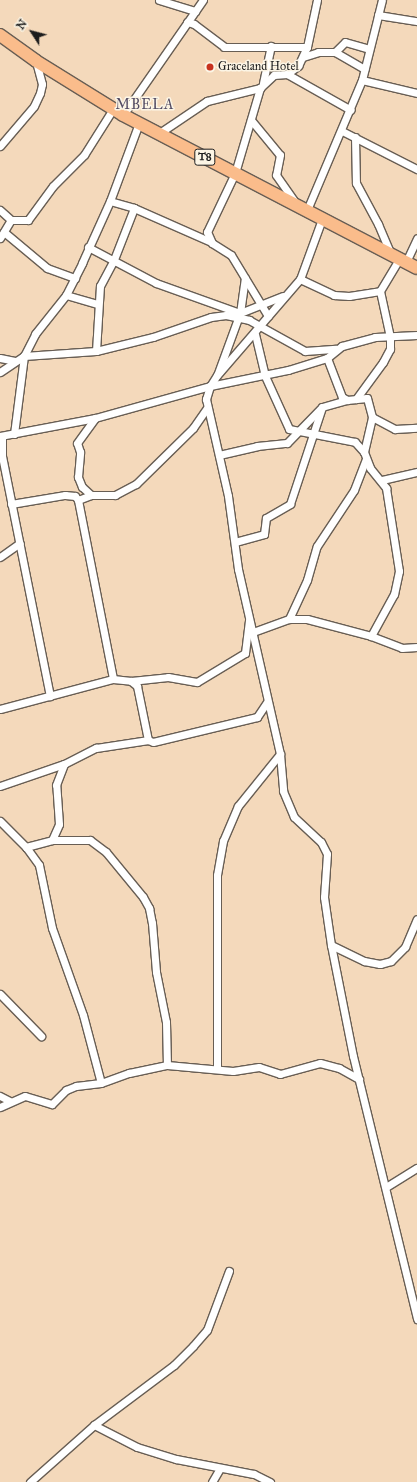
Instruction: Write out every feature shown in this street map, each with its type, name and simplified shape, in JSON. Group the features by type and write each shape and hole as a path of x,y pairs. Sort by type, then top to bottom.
{"highway":[{"name":"T8","path":"1,37 36,61 118,112 408,263"}],"street":[{"path":"159,0 194,11"},
{"path":"0,210 11,220 28,220 53,186 84,155 203,0"},
{"path":"158,134 207,101 262,85 274,75 287,74 298,66 307,47 317,0"},
{"path":"251,120 280,155 276,175 302,208 352,110 365,69 382,0"},
{"path":"378,15 417,21"},
{"path":"186,22 196,26 224,47 307,47"},
{"path":"335,52 345,42 369,49"},
{"path":"212,242 208,238 208,227 235,173 262,85 271,46"},
{"path":"303,57 325,51 335,52 365,69"},
{"path":"0,146 34,106 40,93 42,84 36,61"},
{"path":"287,74 352,110"},
{"path":"362,80 417,93"},
{"path":"14,434 24,356 35,334 66,295 75,278 110,201 139,123"},
{"path":"342,131 417,169"},
{"path":"354,137 356,183 378,224 408,263"},
{"path":"110,201 134,208 212,242 231,255 268,316"},
{"path":"96,352 100,286 113,262 134,208"},
{"path":"322,219 300,279 284,295 255,334 217,375 210,386 207,408 219,455 267,702 280,754 283,791 287,805 294,817 321,842 327,854 324,897 330,945 359,1079 417,1319"},
{"path":"11,220 2,235 47,268 75,278"},
{"path":"300,279 334,295 349,296 380,291 408,263 417,238"},
{"path":"88,248 113,262 173,290 240,314 305,351 337,349 375,337 417,335"},
{"path":"217,375 240,314 245,278"},
{"path":"356,398 370,381 388,353 390,337 380,291"},
{"path":"66,295 98,304"},
{"path":"0,372 24,356 96,352 153,336 211,316 240,314 284,295"},
{"path":"255,334 265,376 289,429 299,433 351,440 365,456 382,480 390,506 399,571 394,594 371,636"},
{"path":"50,696 11,504 2,456 1,436 94,418 210,386 265,376 327,358 337,349"},
{"path":"0,358 15,361"},
{"path":"327,358 342,397 347,400"},
{"path":"289,619 307,580 317,546 354,490 365,456 372,417 368,398 370,381"},
{"path":"219,455 258,446 287,443 299,433 322,407 356,398 368,398"},
{"path":"235,542 264,534 266,518 290,504 322,407"},
{"path":"78,500 91,495 115,495 136,484 193,428 207,408"},
{"path":"372,417 395,429 417,428"},
{"path":"91,495 82,487 78,477 80,452 77,443 94,418"},
{"path":"382,480 417,472"},
{"path":"11,504 65,495 75,496 78,500 113,679"},
{"path":"0,557 20,543"},
{"path":"1,710 113,679 131,681 168,676 197,682 245,653 250,618"},
{"path":"253,632 289,619 327,623 371,636 402,648 417,647"},
{"path":"131,681 137,686 148,740"},
{"path":"0,785 64,764 96,748 148,740 159,741 257,717 267,702"},
{"path":"217,1069 217,875 223,841 238,806 280,754"},
{"path":"52,840 59,824 56,785 64,764"},
{"path":"0,821 26,846 39,865 52,928 83,1015 101,1083"},
{"path":"26,846 52,840 82,839 96,844 136,887 149,908 156,972 166,1022 167,1066"},
{"path":"330,945 364,961 380,964 391,961 405,947 417,919"},
{"path":"0,994 41,1036"},
{"path":"0,1107 10,1101 25,1096 52,1104 70,1088 101,1083 130,1073 167,1066 233,1071 258,1067 286,1074 320,1063 339,1068 359,1079"},
{"path":"0,1096 10,1101"},
{"path":"386,1187 417,1168"},
{"path":"30,1482 94,1425 174,1365 193,1346 207,1330 229,1271"},
{"path":"94,1425 137,1447 176,1459 254,1474 268,1481"},
{"path":"212,1482 220,1468"}],"place":[{"name":"Graceland Hotel","path":"210,67"}],"district":[{"name":"MBELA","path":"145,105"}]}
